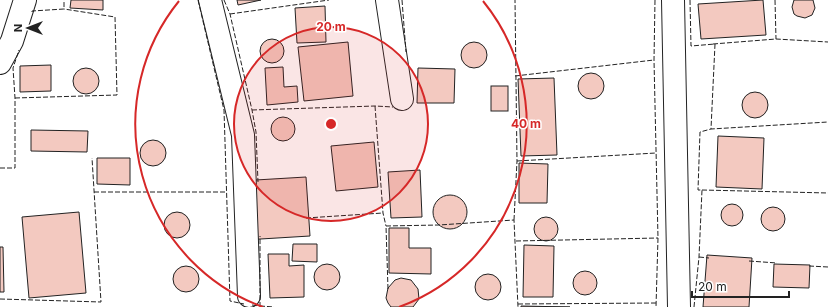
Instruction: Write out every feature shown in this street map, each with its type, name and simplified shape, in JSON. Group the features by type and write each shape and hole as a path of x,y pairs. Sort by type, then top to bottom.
{"street":[{"path":"0,63 12,41 25,0"},
{"path":"210,0 243,135 249,296"},
{"path":"387,0 402,99"},
{"path":"673,0 679,307"}],"building":[{"path":"71,0 103,0 103,10 70,8"},
{"path":"237,0 261,0 238,5"},
{"path":"763,0 766,35 701,39 698,4"},
{"path":"794,0 813,0 815,8 812,15 805,18 794,14 792,7"},
{"path":"325,6 326,42 297,43 295,8"},
{"path":"272,39 280,43 284,51 280,59 272,63 264,59 260,51 264,43"},
{"path":"348,42 353,96 304,101 298,47"},
{"path":"474,42 483,46 487,55 483,64 474,68 465,64 461,55 465,46"},
{"path":"51,65 51,91 20,92 20,66"},
{"path":"283,67 284,87 297,86 298,102 267,105 265,68"},
{"path":"86,68 95,72 99,81 95,90 86,94 77,90 73,81 77,72"},
{"path":"418,68 455,69 454,103 417,103"},
{"path":"591,73 600,77 604,86 600,95 591,99 582,95 578,86 582,77"},
{"path":"554,78 557,155 521,156 518,79"},
{"path":"491,86 508,86 508,111 491,111"},
{"path":"755,92 764,96 768,105 764,114 755,118 746,114 742,105 746,96"},
{"path":"283,117 291,121 295,129 291,137 283,141 275,137 271,129 275,121"},
{"path":"31,130 88,131 87,152 31,151"},
{"path":"718,136 764,138 762,189 716,187"},
{"path":"153,140 162,144 166,153 162,162 153,166 144,162 140,153 144,144"},
{"path":"374,142 378,187 336,191 331,146"},
{"path":"97,158 130,158 130,185 97,184"},
{"path":"519,163 548,164 547,203 519,203"},
{"path":"420,170 422,217 391,218 388,172"},
{"path":"306,177 310,236 244,240 239,181"},
{"path":"450,195 462,200 467,212 462,224 450,229 438,224 433,212 438,200"},
{"path":"728,204 736,204 743,211 743,219 736,226 728,226 721,219 721,211"},
{"path":"773,207 781,211 785,219 781,227 773,231 765,227 761,219 765,211"},
{"path":"79,212 86,293 29,298 22,217"},
{"path":"177,212 186,216 190,225 186,234 177,238 168,234 164,225 168,216"},
{"path":"546,217 554,221 558,229 554,237 546,241 538,237 534,229 538,221"},
{"path":"389,228 409,228 409,248 431,248 431,274 389,273"},
{"path":"293,244 317,244 317,262 292,261"},
{"path":"524,245 554,246 553,297 523,297"},
{"path":"0,247 3,247 4,292 0,292"},
{"path":"268,254 289,254 289,266 304,265 304,297 270,298"},
{"path":"707,255 752,258 749,307 703,307"},
{"path":"327,264 336,268 340,277 336,286 327,290 318,286 314,277 318,268"},
{"path":"774,264 810,265 809,288 773,287"},
{"path":"186,266 195,270 199,279 195,288 186,292 177,288 173,279 177,270"},
{"path":"585,271 593,275 597,283 593,291 585,295 577,291 573,283 577,275"},
{"path":"488,274 497,278 501,287 497,296 488,300 479,296 475,287 479,278"},
{"path":"401,278 411,280 418,289 419,299 413,307 391,307 388,303 386,298 388,288 395,280"},
{"path":"521,306 570,307 521,307"}],"fence":[{"path":"32,12 64,9 64,0"},
{"path":"198,0 224,110 230,301 244,304"},
{"path":"224,0 230,14 252,110 256,132 258,182"},
{"path":"230,14 329,0"},
{"path":"402,0 406,52"},
{"path":"514,220 517,161 515,0"},
{"path":"655,0 654,60 658,238 656,307"},
{"path":"690,0 691,46 715,44 711,129 828,122"},
{"path":"775,0 776,39"},
{"path":"15,98 117,95 115,17 64,9"},
{"path":"713,44 776,39 828,42"},
{"path":"0,168 15,168 15,98 13,68 19,50"},
{"path":"515,76 654,60"},
{"path":"375,106 383,213 386,226"},
{"path":"252,110 375,106 393,107"},
{"path":"694,307 699,257 702,190 698,190 700,132 711,129"},
{"path":"517,161 656,153"},
{"path":"0,299 101,302 92,158"},
{"path":"702,190 828,193"},
{"path":"94,192 227,192"},
{"path":"306,218 383,213"},
{"path":"388,289 386,226 439,225 514,220 518,307"},
{"path":"252,305 260,306 260,236"},
{"path":"516,241 658,238"},
{"path":"699,257 709,258"},
{"path":"749,261 777,263"},
{"path":"809,266 828,267"},
{"path":"518,304 656,303"},
{"path":"260,306 274,307"}]}
